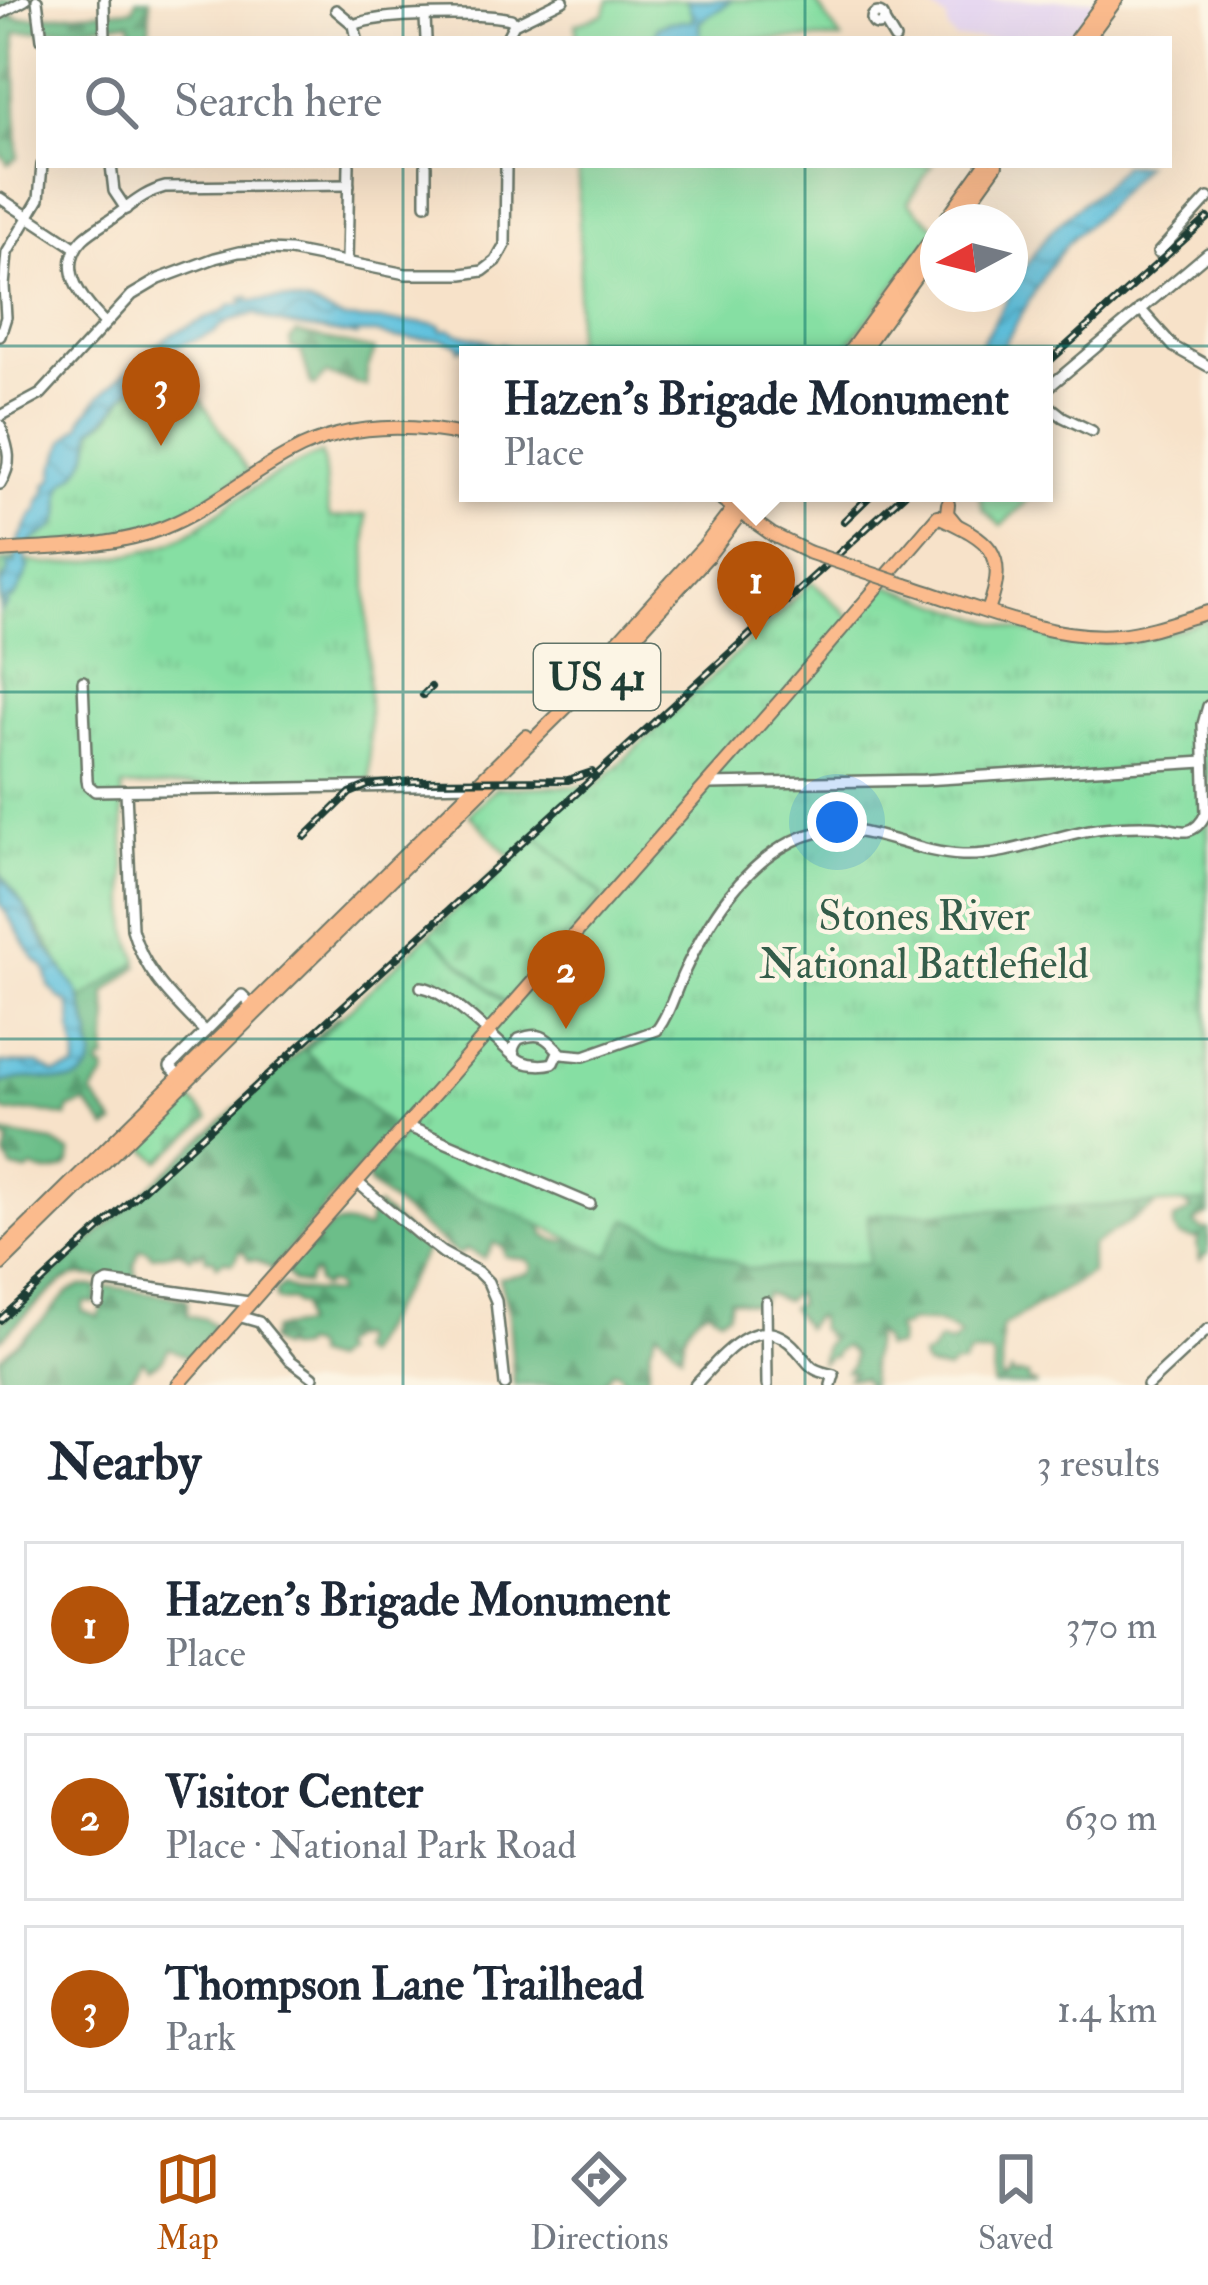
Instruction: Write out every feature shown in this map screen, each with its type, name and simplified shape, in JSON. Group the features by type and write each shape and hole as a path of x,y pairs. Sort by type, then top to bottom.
{"main road":[{"path":"1078,36 1105,0"},
{"path":"1090,36 1116,0"},
{"path":"957,204 983,168"},
{"path":"968,204 994,168"},
{"path":"865,346 920,260"},
{"path":"854,346 920,264"},
{"path":"0,551 115,541 157,531 290,453 338,435 401,427 459,434"},
{"path":"727,502 808,553 1056,631 1136,632 1208,611"},
{"name":"US 41","path":"738,509 742,502"},
{"name":"US 41","path":"1,1259 603,665 746,502"},
{"path":"951,502 947,513 956,525"},
{"path":"178,1385 938,516 978,535 995,558 998,584 988,611"}],"street":[{"path":"0,14 25,0"},
{"path":"37,0 42,36"},
{"path":"104,0 105,36"},
{"path":"508,36 514,23 563,0"},
{"path":"885,0 883,17 894,36"},
{"path":"336,10 356,24 425,17 504,17 514,23"},
{"path":"425,17 426,36"},
{"path":"356,24 357,36"},
{"path":"0,336 10,245 41,193 42,168"},
{"path":"111,168 114,191 126,209"},
{"path":"347,262 349,168"},
{"path":"426,168 426,204"},
{"path":"0,416 41,394 121,305 147,285 215,258 269,250 406,274 483,271 505,245 506,168"},
{"path":"105,323 75,289 76,248 145,194 165,187 349,185"},
{"path":"0,198 76,248"},
{"path":"1158,253 1208,198"},
{"path":"1053,384 1208,253"},
{"path":"1140,309 1174,347 1208,366"},
{"path":"1053,409 1092,431"},
{"path":"0,425 10,455 0,484"},
{"path":"938,516 950,502"},
{"path":"83,680 88,785 95,791 479,788"},
{"path":"503,1047 530,1036 543,1037 558,1052 584,1056 657,1030 699,942 726,899 758,866 794,841 826,830 877,833 927,850 971,855 1014,850 1099,828 1152,826 1189,831 1206,813 1203,724 1208,706"},
{"path":"708,784 923,780 1204,762"},
{"path":"126,791 136,942 154,978 205,1032"},
{"path":"421,987 443,994 524,1063 544,1066 553,1063 558,1052"},
{"path":"183,1079 170,1066 242,995 255,1008"},
{"path":"515,1041 515,1057"},
{"path":"406,1126 590,1204"},
{"path":"357,1182 418,1234 488,1282 496,1301 505,1385"},
{"path":"99,1303 101,1286 108,1282 249,1302"},
{"path":"766,1302 766,1385"},
{"path":"238,1316 259,1322 290,1360 314,1377"},
{"path":"1148,1385 1208,1329"},
{"path":"695,1385 739,1341 766,1333 785,1339 812,1369 833,1380"}],"shaded area":[{"path":"928,0 1098,0 1068,36 953,36 947,19 927,6"}],"green space":[{"path":"0,0 16,0 11,14 19,18 133,9 136,0 150,0 149,36 132,36 130,22 15,33 18,158 8,164 0,153"},
{"path":"609,0 814,0 839,36 577,36 576,24 604,14"},
{"path":"578,168 930,168 908,202 920,213 920,253 847,346 574,346 580,268"},
{"path":"297,333 375,350 366,386 326,374 315,386 311,384 301,351 291,348 290,340"},
{"path":"170,352 248,472 188,510 139,531 29,545 61,514 60,485 86,456 92,430 158,365 156,360"},
{"path":"321,453 330,518 366,515 370,783 122,787 128,931 138,961 81,1000 0,873 0,562 72,563 170,543 268,479"},
{"path":"981,502 1025,502 1001,526"},
{"name":"Stones River National Battlefield","path":"812,582 855,621 886,585 1005,626 1068,640 1138,640 1208,619 1208,1202 868,1215 868,1264 749,1269 627,1219 609,1256 386,1155 402,1136 305,1051 429,934 506,1004 603,896 537,837 512,858 469,814 496,788 596,786"},
{"path":"0,789 131,943 138,966 105,993 106,1060 99,1068 105,1076 92,1094 115,1124 107,1129 86,1103 69,1108 67,1117 0,1109 0,1083 25,1078 65,1081 86,1074 91,1036 70,978 0,874"},
{"path":"536,836 603,896 507,1004 429,934"},
{"path":"338,1016 405,1115 272,1269 249,1260 243,1251 234,1262 225,1260 217,1266 214,1259 206,1259 204,1250 198,1255 195,1251 191,1258 180,1251 152,1256 140,1249 134,1265 137,1282 71,1277 0,1340 0,1323"},
{"path":"1208,1085 1208,1215 1194,1224 1208,1229 1208,1253 1200,1260 1197,1245 1201,1236 1179,1236 1174,1229 1174,1220 1192,1209 1185,1203 1158,1204 1091,1246 1091,1273 1002,1327 1001,1381 1011,1372 1015,1377 1028,1376 1037,1385 993,1385 990,1354 970,1354 962,1365 947,1371 928,1368 922,1357 939,1341 951,1344 961,1336 942,1325 908,1322 895,1327 898,1346 884,1348 875,1333 871,1385 867,1385 863,1378 848,1378 854,1372 846,1371 853,1354 844,1346 821,1363 832,1336 819,1329 818,1317 805,1328 791,1308 798,1304 795,1293 785,1301 766,1293 758,1305 730,1299 728,1313 720,1317 708,1309 701,1312 688,1327 681,1354 657,1330 647,1379 625,1381 613,1370 602,1385 514,1385 509,1313 499,1278 530,1273 528,1260 505,1256 503,1247 494,1243 484,1258 467,1249 458,1255 370,1185 368,1176 389,1151 538,1222 547,1237 558,1241 587,1241 612,1210 792,1242"},
{"path":"186,1094 209,1119 160,1161 137,1141"},
{"path":"0,1133 53,1142 70,1152 70,1163 52,1172 13,1169 5,1156 10,1141"},
{"path":"377,1206 427,1249 362,1356 356,1350 357,1336 336,1348 340,1353 330,1361 314,1356 310,1346 285,1349 269,1341 273,1329 303,1325 302,1304 276,1298 276,1291 284,1285 292,1290 337,1293 335,1285 317,1283 316,1273 306,1284 293,1282 288,1267 308,1243 333,1225 368,1229"},
{"path":"81,1286 98,1287 96,1303 84,1302 82,1311 98,1317 103,1288 112,1287 184,1298 187,1315 216,1326 190,1358 169,1348 162,1360 148,1368 143,1360 128,1381 131,1385 0,1385 0,1358 68,1292"}],"water":[{"path":"687,0 730,0 699,23 700,36 656,36 657,27 694,20"},
{"path":"1119,168 1141,168 1072,238 1028,303 1028,264 1065,217"},
{"path":"241,298 309,304 344,319 434,324 441,331 450,329 496,346 459,349 458,344 440,339 353,333 358,337 278,323 255,314 176,347 156,360 158,364 92,429 83,463 61,488 58,521 28,546 26,564 30,566 18,592 0,612 0,584 9,571 7,564 15,564 18,542 53,479 66,439 98,398 146,353 170,335 230,305 243,304"},
{"path":"1000,312 1023,312 1003,346 978,346"},
{"path":"0,874 78,992 94,1055 90,1068 77,1080 25,1078 0,1083 0,1063 38,1064 55,1074 75,1069 77,1059 68,1003 49,986 45,968 0,903"}],"railway":[{"path":"1053,358 1208,218"},
{"path":"844,521 864,502"},
{"path":"0,1320 895,502"},
{"path":"423,695 431,687"},
{"path":"305,837 350,793 369,785 568,780 592,772"}],"place":[{"name":"Thompson Lane Trailhead","path":"161,446"},
{"name":"Hazen's Brigade Monument","path":"756,640"},
{"name":"Visitor Center","path":"566,1029"}]}
